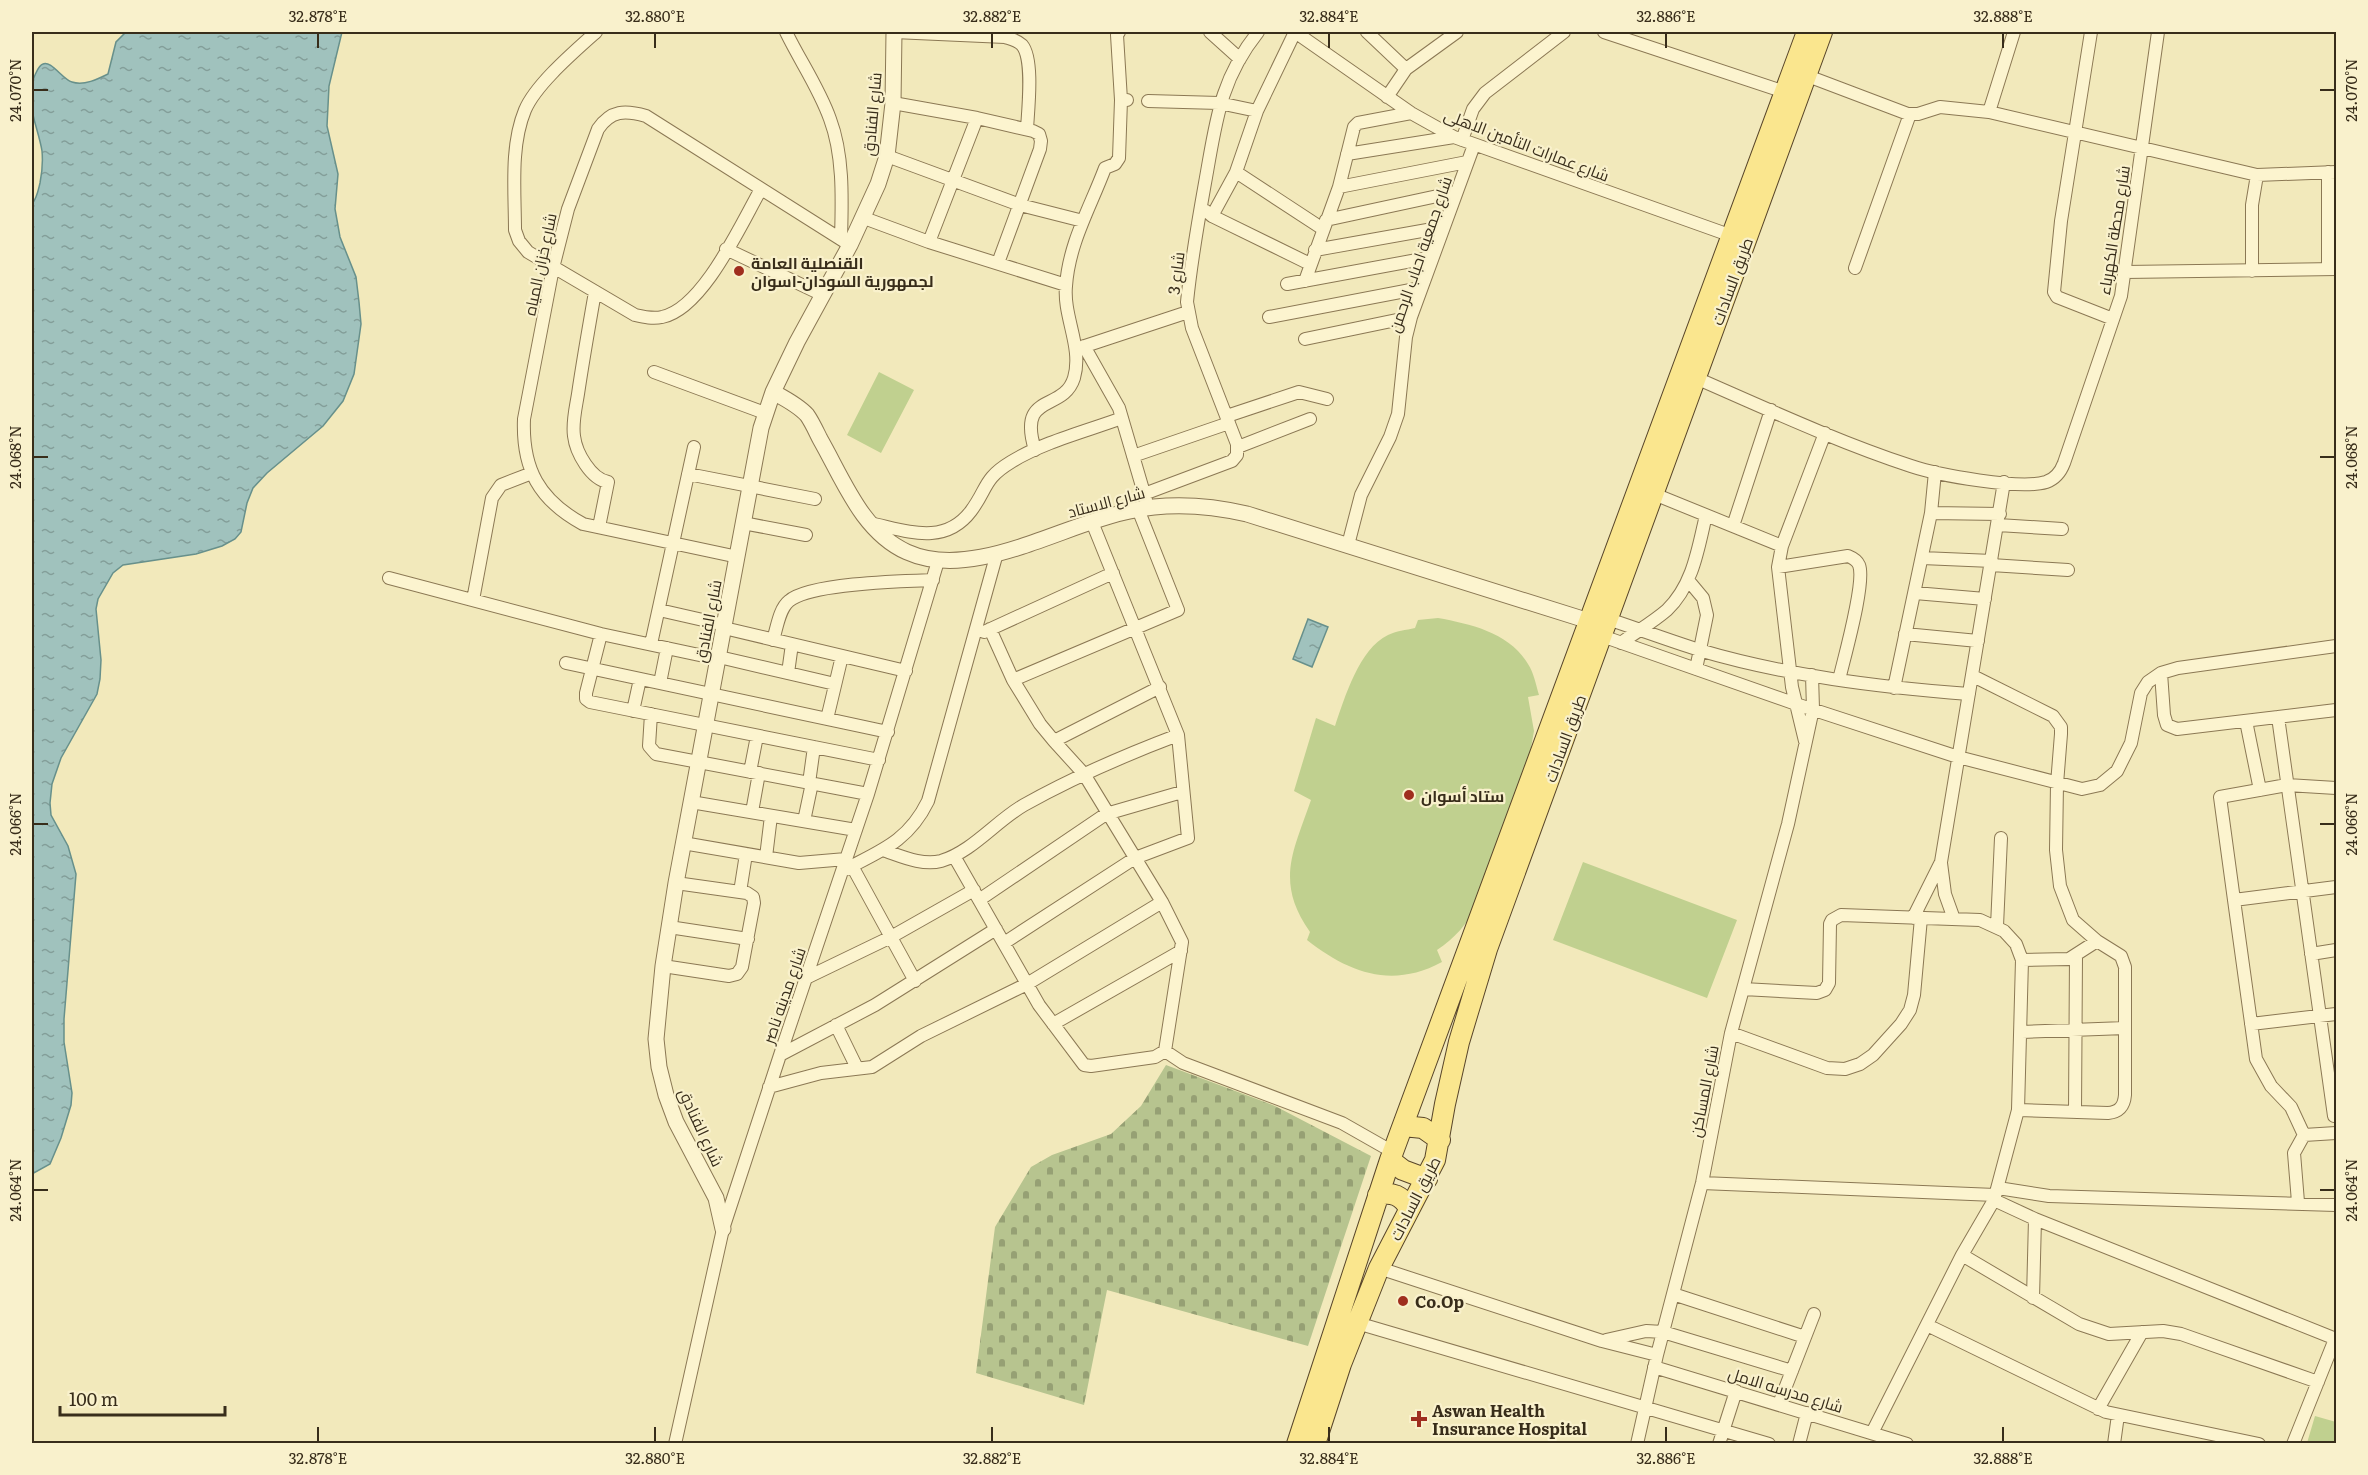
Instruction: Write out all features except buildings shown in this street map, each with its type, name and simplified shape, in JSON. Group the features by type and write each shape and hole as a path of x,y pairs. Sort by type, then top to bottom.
{"main road":[{"name":"طريق السادات","path":"1315,1443 1379,1268 1435,1160 1445,1104 1464,1026 1487,949 1732,236 1807,32"},
{"name":"طريق السادات","path":"1298,1443 1378,1195 1403,1126 1600,625 1654,494 1822,32"},
{"path":"1416,1092 1425,1105 1435,1108 1445,1104"},
{"path":"1403,1126 1423,1128 1440,1140"},
{"path":"1392,1156 1403,1170 1426,1179"},
{"path":"1378,1195 1389,1193 1399,1196 1409,1208"}],"street":[{"path":"596,32 537,92 525,109 519,130 515,170 515,230 519,242 528,252 635,315 648,318 663,317 688,305 707,283 761,189"},
{"path":"786,32 822,98 831,122 839,163 845,242"},
{"path":"894,32 1014,39 1022,45 1029,62 1027,129"},
{"name":"شارع الفنادق","path":"723,1229 716,1198 676,1122 659,1067 656,1039 663,966 683,843 738,557 760,428 773,392 823,295 845,242 864,218 878,184 887,156 892,103 894,32"},
{"path":"1013,680 1178,610 1143,504 1122,418 1112,393 1080,348 1065,304 1066,285 1076,237 1105,168 1118,162 1119,158 1124,100 1117,34 1119,32"},
{"path":"1210,32 1240,59"},
{"name":"شارع 3","path":"1238,447 1188,312 1188,293 1219,103 1240,59 1258,32"},
{"path":"1212,216 1236,172 1257,111 1295,32"},
{"name":"شارع عمارات التأمين الاهلى","path":"1295,32 1411,113 1463,140 1732,236"},
{"path":"1367,32 1406,69"},
{"path":"1387,97 1406,69 1457,32"},
{"name":"شارع جمعية احباب الرحمن","path":"1348,545 1364,488 1390,437 1398,414 1406,337 1411,317 1467,162 1463,140 1478,100 1564,32"},
{"path":"1604,32 1785,92"},
{"path":"1989,112 2014,32"},
{"path":"2091,32 2061,221 2054,292 2057,297 2113,319"},
{"name":"شارع محطة الكهرباء","path":"2004,482 2046,482 2055,477 2064,463 2113,319 2125,272 2158,32"},
{"path":"1806,75 1910,114 1940,107 1989,112 2257,175 2332,172 2332,269 2125,272"},
{"path":"1148,101 1219,103 1257,111"},
{"path":"892,103 977,118 1027,129 1039,134 1041,141 998,263"},
{"name":"شارع خزان المياه","path":"738,557 583,524 552,503 532,473 523,437 524,419 568,209 598,129 605,119 615,113 632,112 646,116 845,242"},
{"path":"1305,281 1339,187 1354,127 1358,123 1411,113"},
{"path":"1855,268 1910,114"},
{"path":"929,242 977,118"},
{"path":"1347,154 1463,140"},
{"path":"887,156 1020,205 1083,221"},
{"path":"1339,187 1467,162"},
{"path":"1236,172 1324,225 1456,192"},
{"path":"2252,271 2252,205 2257,175"},
{"path":"1201,206 1212,216 1310,264"},
{"path":"864,218 929,242 1066,285"},
{"path":"1315,250 1444,227"},
{"path":"726,249 823,295"},
{"path":"1287,284 1433,257"},
{"path":"1269,317 1421,288"},
{"path":"595,292 580,378 574,434 578,452 600,480 608,482 599,527"},
{"path":"1080,348 1188,312"},
{"path":"1305,339 1411,317"},
{"path":"1035,450 1030,434 1032,418 1040,408 1069,386 1080,348"},
{"path":"654,372 765,413"},
{"path":"1696,378 1825,433 1911,466 1935,472 2004,482 1941,862 1917,918 1914,995 1910,1011 1873,1055 1860,1064 1845,1069 1827,1068 1731,1033"},
{"name":"شارع الاستاد","path":"773,392 807,415 869,523 880,535 922,558 938,561 968,561 1143,504 1198,506 1223,509 1348,545 1600,625"},
{"path":"1133,456 1299,392 1327,399"},
{"path":"1732,526 1771,410"},
{"path":"869,523 929,534 944,532 971,511 993,474 1013,460 1122,418"},
{"path":"1143,504 1232,461 1237,455 1238,447 1310,419"},
{"name":"شارع المساكن","path":"1806,745 1796,704 1778,567 1782,546 1825,433"},
{"path":"651,644 694,447"},
{"path":"1894,688 1931,513 1935,472"},
{"path":"473,600 492,498 501,485 532,473"},
{"path":"688,474 815,499"},
{"path":"1654,494 1782,546"},
{"path":"1931,513 1999,519 2062,529"},
{"path":"1621,643 1667,609 1680,594 1693,569 1706,515"},
{"path":"1004,943 1135,858 1188,838 1178,735 1092,522"},
{"path":"743,523 806,535"},
{"path":"683,843 799,863 847,865 898,842 911,830 928,801 997,553"},
{"path":"1778,567 1848,556 1855,559 1860,566 1860,586 1839,680"},
{"path":"1922,558 2068,570"},
{"name":"شارع مدينه ناصر","path":"675,1443 723,1229 780,1054 847,865 938,561"},
{"path":"974,635 1113,573"},
{"path":"389,578 601,633 835,684"},
{"path":"773,640 783,608 795,597 851,584 933,580"},
{"path":"1688,580 1703,598 1707,615 1696,669"},
{"path":"1915,593 1985,599"},
{"path":"659,610 906,672"},
{"path":"1600,625 1639,630 1700,650 1812,675 1894,688 1969,694"},
{"path":"1600,625 1621,643 1796,704 1958,757 2082,789 2100,785 2117,771 2131,743 2141,693 2148,682 2161,673 2178,668 2337,646"},
{"path":"954,856 1028,984 1053,1024 1084,1065 1155,1057 1165,1051 1182,942 1162,902 1106,814 1084,774 1040,724 1013,680 990,629"},
{"path":"601,633 586,693 588,701 879,760"},
{"path":"1905,634 1978,641"},
{"path":"788,673 792,644"},
{"path":"660,683 667,648"},
{"path":"827,719 842,656"},
{"path":"566,663 888,732"},
{"path":"2161,673 2164,715 2168,725 2177,729 2337,710"},
{"name":"شارع المساكن","path":"1637,1443 1655,1361 1702,1183 1731,1033 1788,824 1813,709 1812,675"},
{"path":"1973,676 2047,713 2058,721 2061,734 2057,784 2056,850 2060,886 2073,920 2097,941 2117,952 2124,961 2125,1095 2121,1109 2115,1113 2018,1110"},
{"path":"633,711 640,679"},
{"path":"1054,741 1160,687"},
{"path":"651,714 649,746 653,753 868,794"},
{"path":"2278,717 2318,1016 2334,1116"},
{"path":"2246,721 2260,790"},
{"path":"752,812 757,735"},
{"path":"883,850 921,861 939,861 954,856 1022,806 1110,761 1178,735"},
{"path":"804,821 814,747"},
{"path":"2304,1135 2291,1107 2271,1086 2256,1059 2220,797 2287,785 2337,788"},
{"path":"806,978 976,895 1106,814 1182,792"},
{"path":"691,802 856,830"},
{"path":"766,857 771,816"},
{"path":"1997,926 2001,838"},
{"path":"740,892 746,854"},
{"path":"1941,862 1947,903 1954,919"},
{"path":"847,865 915,981"},
{"path":"663,966 733,976 742,967 748,939 754,900 750,894 676,883"},
{"path":"2234,900 2337,887"},
{"path":"769,1087 821,1073 872,1067 921,1036 1028,984 1162,902"},
{"path":"1743,989 1821,992 1828,983 1832,920 1841,915 1980,920 1997,926 2016,944 2022,960 2022,1032 2018,1110 1996,1194 1927,1325 1877,1437"},
{"path":"669,927 748,939"},
{"path":"780,1054 875,1005 996,929"},
{"path":"2022,960 2062,960 2076,956 2097,941"},
{"path":"2311,954 2337,950"},
{"path":"1053,1024 1181,951"},
{"path":"2075,1112 2076,956"},
{"path":"2251,1024 2337,1014"},
{"path":"836,1025 857,1068"},
{"path":"2022,1032 2125,1028"},
{"path":"1165,1051 1184,1063 1342,1123 1392,1156"},
{"path":"2304,1135 2337,1133"},
{"path":"2298,1202 2294,1153 2304,1135"},
{"path":"1702,1183 2337,1205"},
{"path":"1996,1194 2035,1218 2336,1339 2293,1443"},
{"path":"2032,1298 2035,1218"},
{"path":"1962,1255 2079,1324 2109,1334 2163,1331 2181,1334 2318,1382"},
{"name":"شارع مدرسه الامل","path":"1379,1268 1602,1341 1736,1391 1877,1437 1907,1443"},
{"path":"1673,1294 1805,1337"},
{"path":"1779,1404 1814,1314"},
{"path":"1357,1323 1769,1443"},
{"path":"1927,1325 2098,1409 2259,1443"},
{"path":"1602,1341 1647,1331 1663,1332 1792,1371"},
{"path":"2098,1409 2142,1332"},
{"path":"1719,1443 1736,1391"},
{"path":"1799,1443 1807,1413"},
{"path":"2114,1443 2118,1415"}],"green space":[{"path":"879,372 914,390 881,453 847,435"},
{"name":"ستاد أسوان","path":"1438,618 1463,623 1500,637 1520,653 1528,664 1539,695 1528,697 1534,731 1530,753 1477,906 1460,931 1437,950 1442,962 1406,975 1372,974 1339,961 1307,940 1310,932 1299,914 1290,882 1294,851 1311,800 1294,791 1316,718 1335,726 1354,675 1369,651 1388,635 1415,628 1418,620"},
{"path":"1583,862 1737,920 1707,998 1553,940"},
{"path":"1166,1065 1275,1106 1371,1156 1308,1346 1107,1290 1084,1405 976,1373 995,1227 1031,1167 1052,1155 1111,1134 1141,1106"},
{"path":"2315,1416 2336,1422 2336,1443 2307,1443"}],"water":[{"path":"126,32 342,32 329,86 327,126 338,174 335,209 340,237 356,277 361,324 354,374 343,401 323,426 267,473 253,488 247,503 241,532 235,539 222,546 196,554 123,565 113,573 98,599 96,609 101,660 97,694 61,758 52,784 50,803 51,815 68,846 76,874 64,1019 64,1042 72,1093 71,1105 50,1164 32,1174 32,204 40,183 42,151 32,113 30,94 35,75 43,64 50,65 68,80 77,83 91,81 108,74 116,42"},
{"path":"1308,619 1328,627 1312,667 1293,659"}],"place":[{"name":"القنصلية العامة لجمهورية السودان-اسوان","path":"739,271"},
{"name":"ستاد أسوان","path":"1409,795"},
{"name":"Co.Op","path":"1403,1301"},
{"name":"Aswan Health Insurance Hospital","path":"1419,1419"}]}
